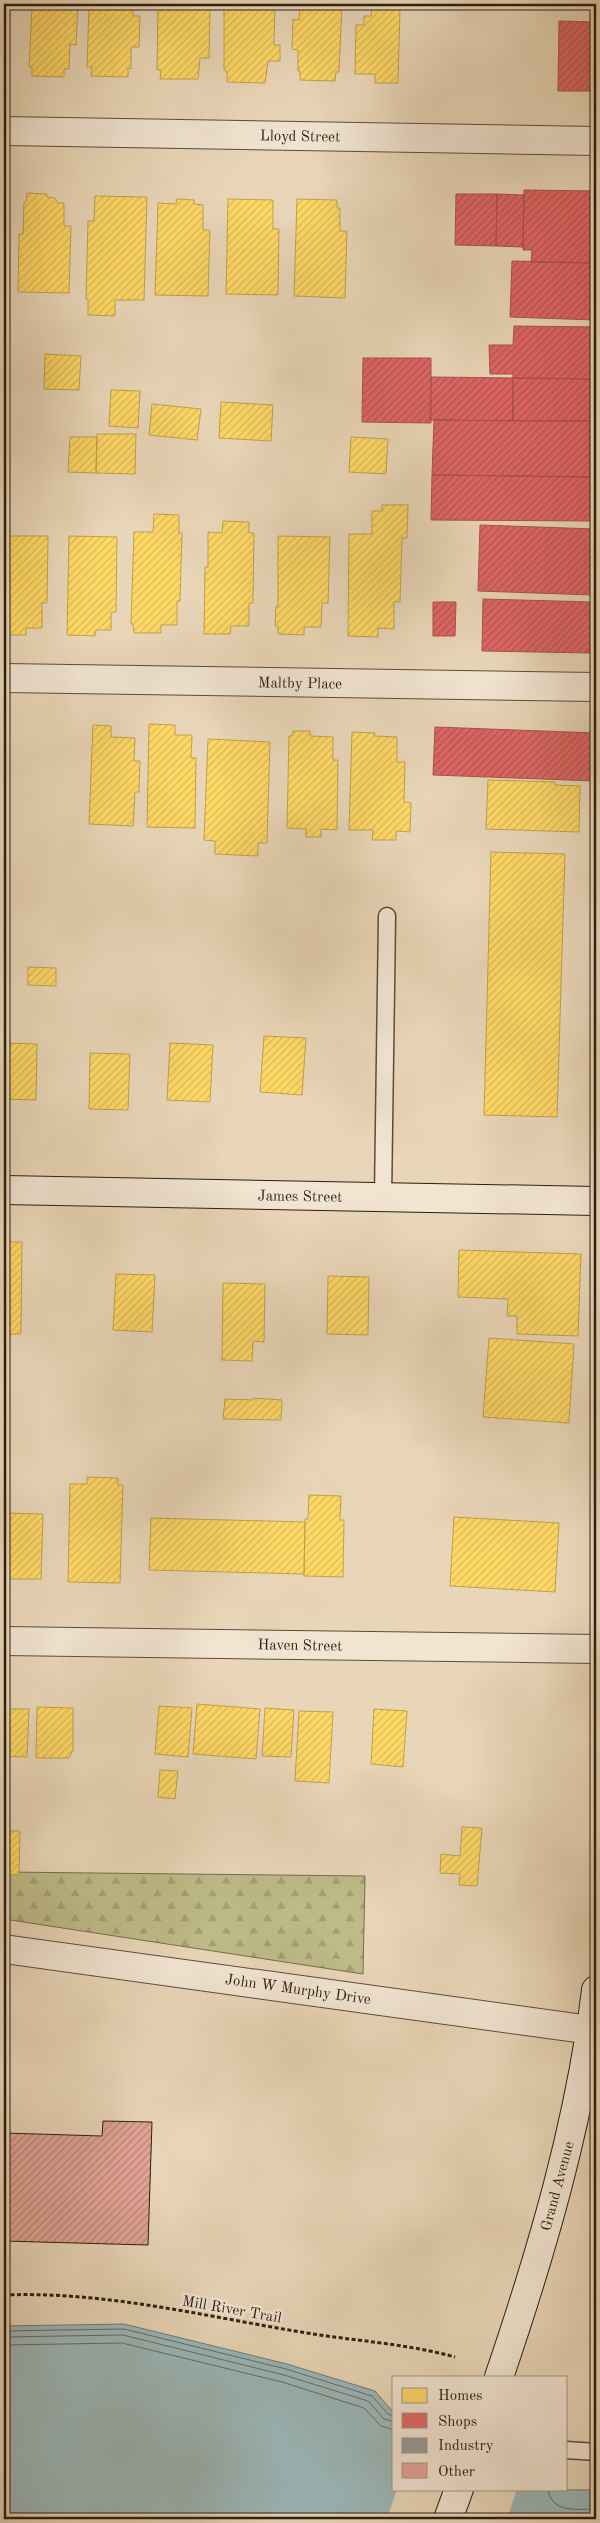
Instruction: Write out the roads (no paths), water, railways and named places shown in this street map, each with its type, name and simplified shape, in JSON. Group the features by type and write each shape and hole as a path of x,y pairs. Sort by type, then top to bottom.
{"street":[{"name":"Lloyd Street","path":"4,131 596,141"},
{"name":"Maltby Place","path":"4,678 596,687"},
{"name":"James Street","path":"4,1190 596,1201"},
{"name":"Haven Street","path":"4,1641 596,1649"},
{"name":"John W Murphy Drive","path":"4,1949 591,2030"},
{"name":"Grand Avenue","path":"498,2376 528,2287 565,2159 591,2030 596,1990"},
{"path":"448,2519 458,2490"}],"lane":[{"path":"383,1197 387,916"},
{"path":"568,2450 596,2452"}],"water":[{"path":"124,2324 287,2364 375,2391 392,2411 392,2490 596,2490 596,2519 4,2519 4,2326"}]}
